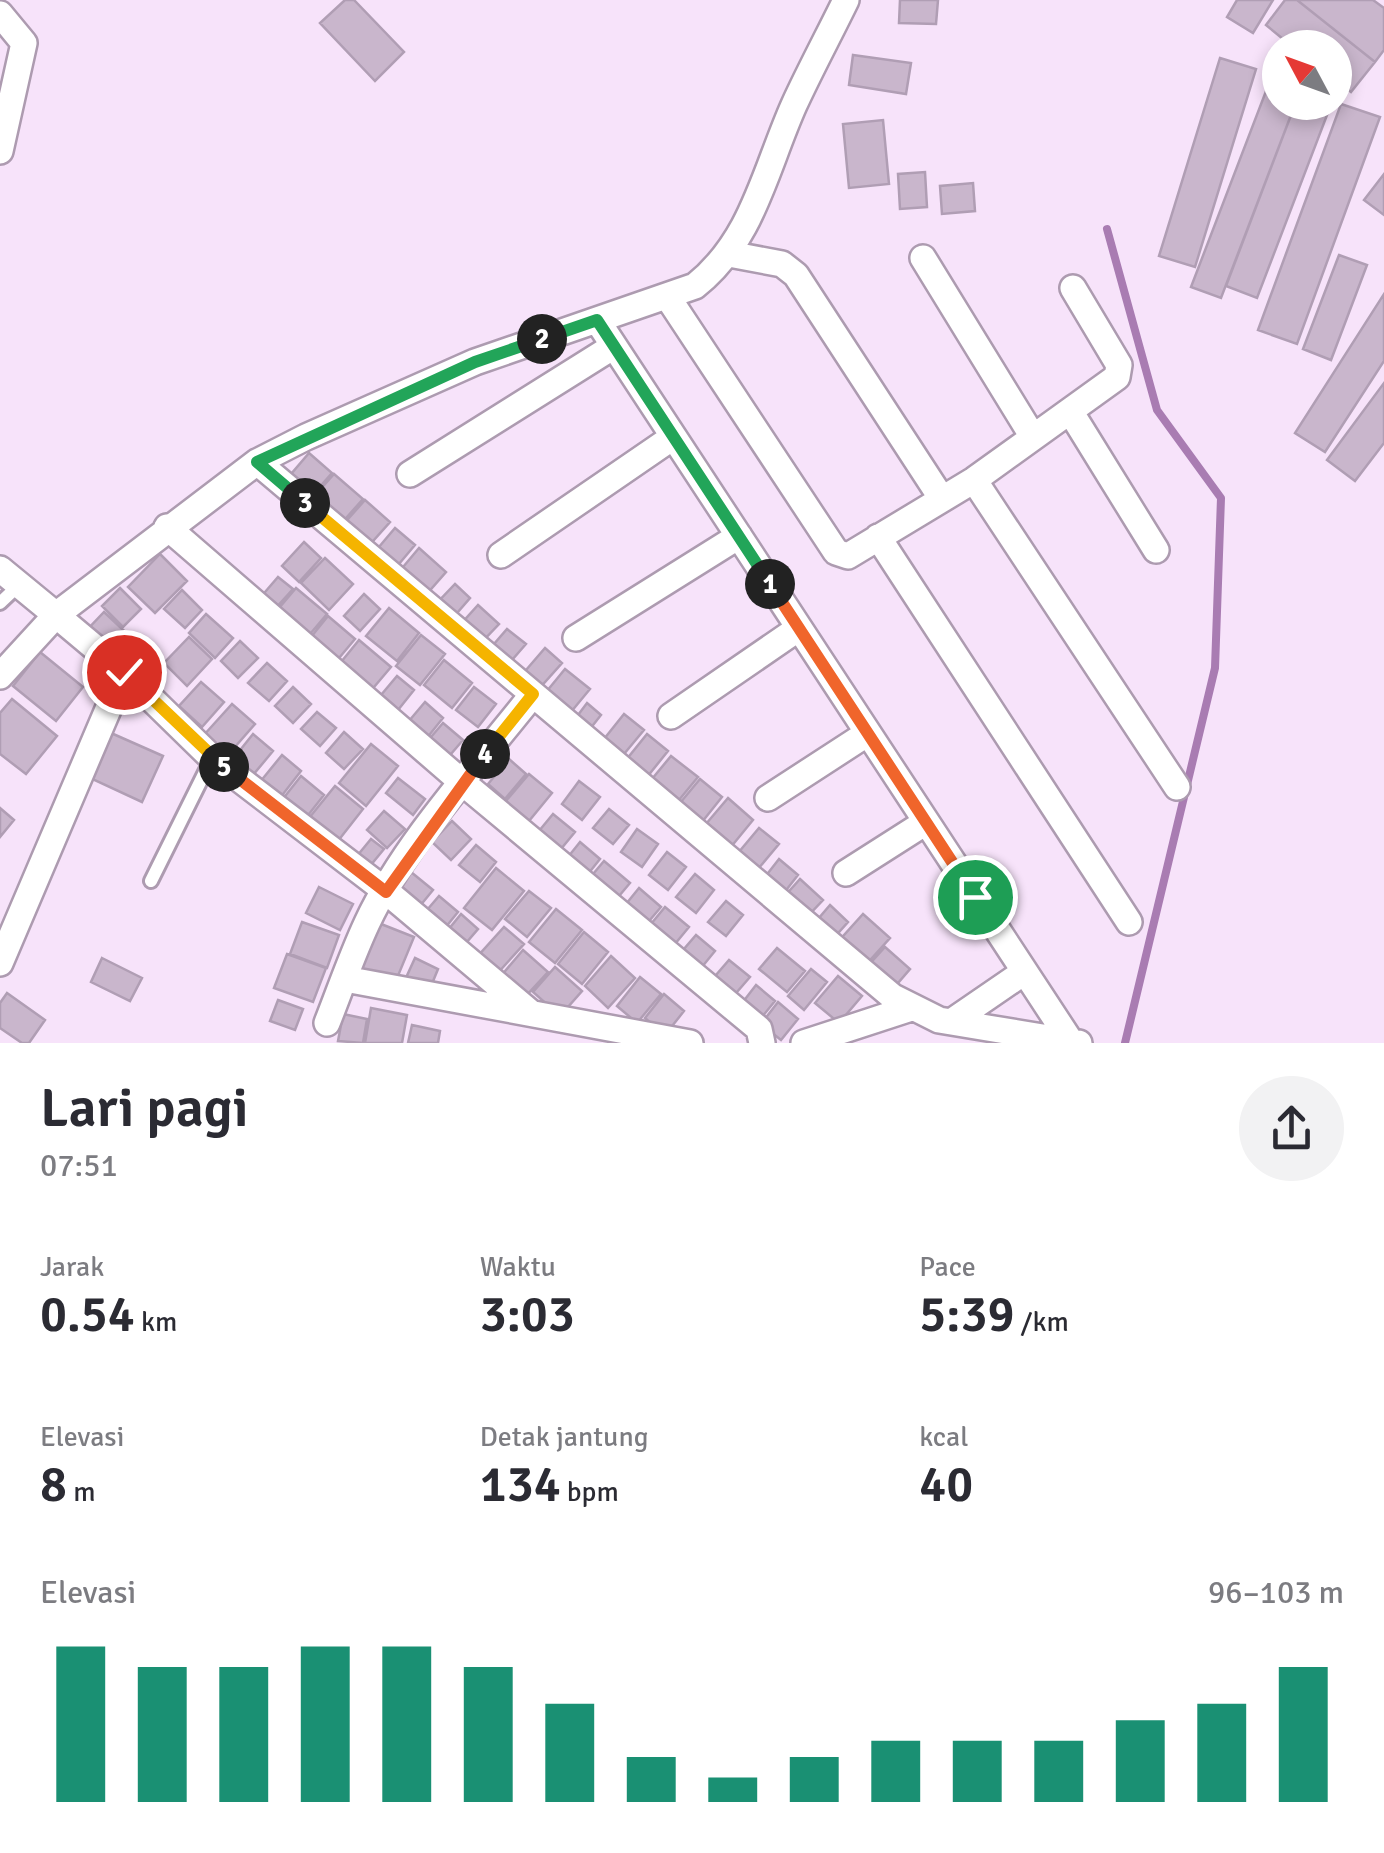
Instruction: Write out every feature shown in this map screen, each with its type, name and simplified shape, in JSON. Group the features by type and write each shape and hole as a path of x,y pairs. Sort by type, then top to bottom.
{"street":[{"path":"0,676 56,616 167,527 257,462 475,362 695,286 728,254 751,216 794,107 846,0"},
{"path":"0,14 24,44 0,151"},
{"path":"728,254 782,264 796,275 942,499"},
{"path":"923,258 1034,437"},
{"path":"667,296 836,552 848,556 974,480 1117,377 1119,365 1074,288"},
{"path":"597,320 1024,972 1074,1041"},
{"path":"410,474 614,346"},
{"path":"1070,411 1156,550"},
{"path":"501,555 674,437"},
{"path":"257,462 911,1008 938,1020 1074,1041"},
{"path":"974,480 1176,788"},
{"path":"167,527 760,1030 762,1043"},
{"path":"576,638 738,536"},
{"path":"878,538 1129,922"},
{"path":"6,586 56,616 124,672 212,758 386,892 531,1013"},
{"path":"671,716 798,628"},
{"path":"0,964 124,672"},
{"path":"327,1022 368,921 386,892 463,782 533,694"},
{"path":"768,798 868,733"},
{"path":"846,873 926,822"},
{"path":"954,1020 1024,972"},
{"path":"345,979 690,1043"},
{"path":"804,1043 911,1008"}],"lane":[{"path":"150,881 212,758"}],"building":[{"path":"345,0 354,0 404,52 375,81 320,23"},
{"path":"900,0 938,0 936,24 899,23"},
{"path":"1237,0 1273,0 1253,33 1227,17"},
{"path":"1285,0 1297,0 1335,30 1272,30 1266,25"},
{"path":"1297,0 1373,0 1384,8 1384,50 1375,62 1352,44 1352,30 1335,30"},
{"path":"1352,44 1375,62 1352,91"},
{"path":"853,55 911,63 906,94 849,85"},
{"path":"1220,58 1256,69 1195,267 1159,256"},
{"path":"1262,102 1262,120 1289,120 1221,298 1191,287"},
{"path":"1352,108 1380,117 1297,344 1258,330 1335,120 1352,120"},
{"path":"883,120 889,184 849,188 843,124"},
{"path":"1289,120 1325,120 1257,298 1226,286"},
{"path":"925,172 927,207 900,209 898,174"},
{"path":"1384,174 1384,215 1364,200"},
{"path":"973,183 975,211 942,214 940,186"},
{"path":"1339,255 1367,265 1331,360 1303,349"},
{"path":"1384,294 1384,361 1325,452 1295,433"},
{"path":"1384,383 1384,443 1355,481 1327,460"},
{"path":"309,453 332,473 308,500 286,480"},
{"path":"334,474 363,499 339,526 310,501"},
{"path":"365,500 390,522 365,550 340,528"},
{"path":"395,528 415,545 393,571 373,554"},
{"path":"304,542 321,558 299,582 282,566"},
{"path":"419,548 446,572 425,596 398,573"},
{"path":"160,554 187,581 155,613 128,587"},
{"path":"325,558 353,584 329,610 301,583"},
{"path":"278,577 293,589 273,611 259,599"},
{"path":"455,584 470,598 451,620 435,605"},
{"path":"120,588 141,609 123,627 102,606"},
{"path":"296,588 327,614 305,640 274,614"},
{"path":"182,590 202,610 185,628 164,609"},
{"path":"364,594 380,609 360,631 344,616"},
{"path":"478,605 499,624 480,644 460,625"},
{"path":"389,608 419,633 397,661 366,636"},
{"path":"104,612 135,641 116,662 85,632"},
{"path":"206,614 233,638 215,658 189,633"},
{"path":"328,616 355,639 334,664 307,642"},
{"path":"507,629 526,644 506,667 488,651"},
{"path":"421,635 445,654 420,685 396,666"},
{"path":"189,637 212,659 187,686 164,663"},
{"path":"359,640 391,667 369,693 337,667"},
{"path":"240,641 258,658 238,678 221,661"},
{"path":"138,648 161,666 145,685 123,667"},
{"path":"545,648 562,663 537,691 520,677"},
{"path":"40,652 83,687 56,721 13,686"},
{"path":"444,660 472,683 452,708 424,685"},
{"path":"267,663 287,681 269,701 248,683"},
{"path":"565,669 590,689 566,718 542,697"},
{"path":"397,676 414,690 394,715 376,701"},
{"path":"201,682 224,702 202,727 179,706"},
{"path":"293,687 311,704 293,723 275,706"},
{"path":"474,687 496,704 478,727 456,710"},
{"path":"12,699 57,736 26,774 0,754 0,713"},
{"path":"425,702 443,718 422,744 403,728"},
{"path":"587,703 601,715 586,734 572,723"},
{"path":"232,704 255,724 227,756 203,736"},
{"path":"317,712 336,728 320,746 301,729"},
{"path":"624,714 644,730 619,760 600,744"},
{"path":"443,723 463,740 445,761 425,744"},
{"path":"344,732 363,749 344,769 326,753"},
{"path":"111,733 163,756 142,802 90,778"},
{"path":"253,734 273,751 253,775 233,759"},
{"path":"647,734 668,751 643,782 622,765"},
{"path":"371,744 398,766 366,806 339,783"},
{"path":"282,755 301,771 280,798 260,782"},
{"path":"671,756 698,777 674,806 647,785"},
{"path":"509,759 526,774 505,799 488,784"},
{"path":"529,774 552,793 529,821 505,802"},
{"path":"301,776 324,795 305,819 282,800"},
{"path":"398,778 425,799 413,815 386,793"},
{"path":"700,779 722,797 698,827 675,809"},
{"path":"579,781 600,797 582,820 562,804"},
{"path":"335,786 363,809 334,846 305,823"},
{"path":"728,798 753,820 726,853 700,831"},
{"path":"0,808 14,820 0,837"},
{"path":"609,809 629,825 613,844 593,828"},
{"path":"384,811 405,829 387,848 367,830"},
{"path":"553,814 575,832 556,855 534,837"},
{"path":"452,821 471,839 451,860 432,842"},
{"path":"759,828 779,844 753,875 733,859"},
{"path":"637,829 658,844 642,867 621,852"},
{"path":"371,839 384,849 370,866 357,856"},
{"path":"580,842 600,859 584,879 564,862"},
{"path":"476,845 496,862 480,882 459,865"},
{"path":"667,852 686,867 668,890 649,875"},
{"path":"779,859 798,875 780,898 761,882"},
{"path":"604,861 630,883 614,902 588,880"},
{"path":"496,868 524,891 492,930 464,908"},
{"path":"411,872 433,890 415,912 394,894"},
{"path":"695,874 714,890 696,913 676,897"},
{"path":"800,879 823,900 806,918 783,898"},
{"path":"319,887 353,904 340,930 306,913"},
{"path":"639,888 661,907 644,927 622,909"},
{"path":"529,891 551,908 527,937 505,919"},
{"path":"439,896 458,912 441,933 421,917"},
{"path":"726,901 743,915 726,936 708,922"},
{"path":"830,905 848,922 831,941 813,925"},
{"path":"665,907 689,927 670,950 646,930"},
{"path":"556,909 582,930 555,963 529,942"},
{"path":"461,914 478,929 460,950 444,935"},
{"path":"863,914 890,938 862,969 836,944"},
{"path":"302,922 339,935 327,968 290,954"},
{"path":"376,922 414,937 395,983 357,968"},
{"path":"504,927 524,944 496,975 477,957"},
{"path":"584,932 608,952 582,984 558,964"},
{"path":"696,935 715,951 697,973 678,956"},
{"path":"885,947 910,969 892,990 866,968"},
{"path":"777,948 805,971 787,992 759,969"},
{"path":"523,950 548,972 524,998 500,977"},
{"path":"287,954 326,968 313,1002 274,988"},
{"path":"611,956 635,978 608,1008 585,986"},
{"path":"102,958 142,978 130,1001 91,982"},
{"path":"415,958 438,969 429,991 405,980"},
{"path":"729,960 750,977 730,1000 709,983"},
{"path":"555,967 582,991 560,1016 533,992"},
{"path":"811,969 827,982 804,1010 788,996"},
{"path":"838,976 862,996 839,1023 815,1003"},
{"path":"640,977 661,994 637,1023 617,1006"},
{"path":"756,985 775,1001 757,1023 739,1007"},
{"path":"7,993 45,1020 29,1043 22,1043 0,1028 0,1003"},
{"path":"664,994 684,1011 665,1035 645,1018"},
{"path":"278,1000 303,1009 295,1030 270,1021"},
{"path":"778,1002 798,1019 781,1040 761,1024"},
{"path":"371,1008 407,1015 402,1043 365,1043"},
{"path":"343,1014 367,1019 363,1043 338,1041"},
{"path":"412,1025 440,1031 438,1043 408,1043"}],"waterway":[{"path":"1107,229 1157,410 1221,498 1215,668 1125,1043"}],"route":[{"path":"124,672 212,758 386,892 463,782 533,694 257,462 306,436 475,362 597,320 975,897"}]}
